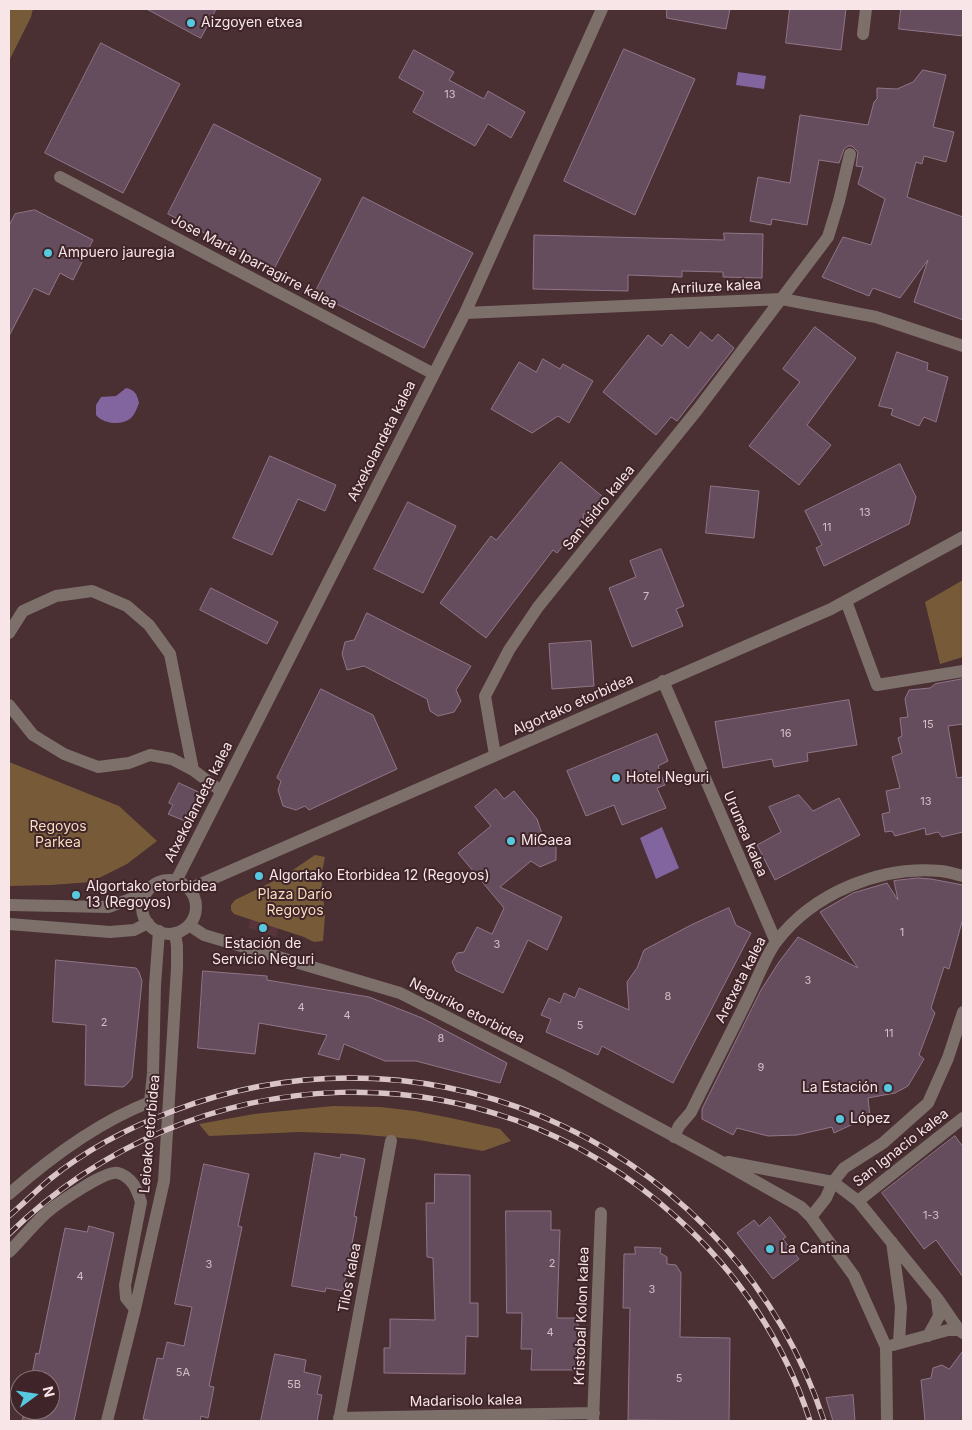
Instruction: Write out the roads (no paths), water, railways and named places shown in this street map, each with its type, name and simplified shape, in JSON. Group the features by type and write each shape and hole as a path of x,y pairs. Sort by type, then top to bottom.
{"street":[{"name":"Atxekolandeta kalea","path":"176,881 465,314 602,9"},
{"path":"863,34 866,9"},
{"name":"San Isidro kalea","path":"495,755 485,696 509,650 538,608 698,409 828,237 850,154"},
{"name":"Jose Maria Iparragirre kalea","path":"60,177 434,374"},
{"name":"Arriluze kalea","path":"465,314 782,299 876,317 963,346"},
{"name":"Algortako etorbidea","path":"189,889 831,609 963,537"},
{"path":"9,633 23,611 56,596 92,591 127,606 149,625 170,654 193,770"},
{"path":"846,601 877,685 963,671"},
{"name":"Urumea kalea","path":"663,681 776,942"},
{"path":"9,705 33,735 64,754 98,767 129,762 150,755 172,759 193,770 222,791"},
{"name":"Aretxeta kalea","path":"674,1137 679,1126 691,1112 776,942 799,916 854,884 886,874 917,870 943,871 963,876"},
{"path":"167,880 176,881 189,889 196,903 196,911 189,925 175,933 159,932 148,923 142,910 146,893 151,886 167,880"},
{"path":"9,905 109,907 116,906 146,893"},
{"path":"9,924 110,932 134,930 148,923"},
{"name":"Neguriko etorbidea","path":"189,925 204,935 400,993 550,1070 801,1207 854,1276 886,1347"},
{"path":"9,1194 77,1141 108,1121 150,1102 153,1073 154,985 159,932"},
{"name":"Leioako etorbidea","path":"107,1421 164,1181 177,968 175,933"},
{"path":"811,1218 826,1198 833,1182 844,1168 883,1143 928,1103 948,1058 963,1012"},
{"name":"San Ignacio kalea","path":"858,1200 963,1118"},
{"name":"Tilos kalea","path":"339,1420 392,1141"},
{"name":"Neguriko etorbidea","path":"718,1160 833,1182 858,1200 937,1298 961,1332"},
{"path":"9,1252 46,1213 96,1180 110,1173 117,1173 129,1178 137,1189 140,1202 125,1285 126,1298 135,1309"},
{"name":"Kristobal Kolon kalea","path":"594,1417 601,1213"},
{"path":"892,1242 901,1307 899,1343"},
{"path":"928,1336 939,1316 937,1298"},
{"path":"887,1421 886,1347 948,1330 961,1332"},
{"name":"Madarisolo kalea","path":"339,1420 594,1417"}],"railway":[{"path":"9,1216 64,1168 93,1149 125,1132 173,1111 273,1084 374,1079 472,1093 565,1127 649,1178 722,1245 782,1326 824,1421"},
{"path":"9,1234 83,1174 164,1131 250,1103 339,1092 429,1098 516,1121 600,1160 676,1217 720,1261 757,1310 787,1364 800,1392 810,1421"}],"place":[{"name":"Aizgoyen etxea","path":"191,23"},
{"name":"Ampuero jauregia","path":"48,253"},
{"name":"Hotel Neguri","path":"616,778"},
{"name":"MiGaea","path":"511,841"},
{"name":"Algortako Etorbidea 12 (Regoyos)","path":"259,876"},
{"name":"Algortako etorbidea 13 (Regoyos)","path":"76,895"},
{"name":"Estación de Servicio Neguri","path":"263,928"},
{"name":"La Estación","path":"888,1088"},
{"name":"López","path":"840,1119"},
{"name":"La Cantina","path":"770,1249"}],"park label":[{"name":"Regoyos Parkea","path":"58,836"},
{"name":"Plaza Darío Regoyos","path":"295,904"}]}
